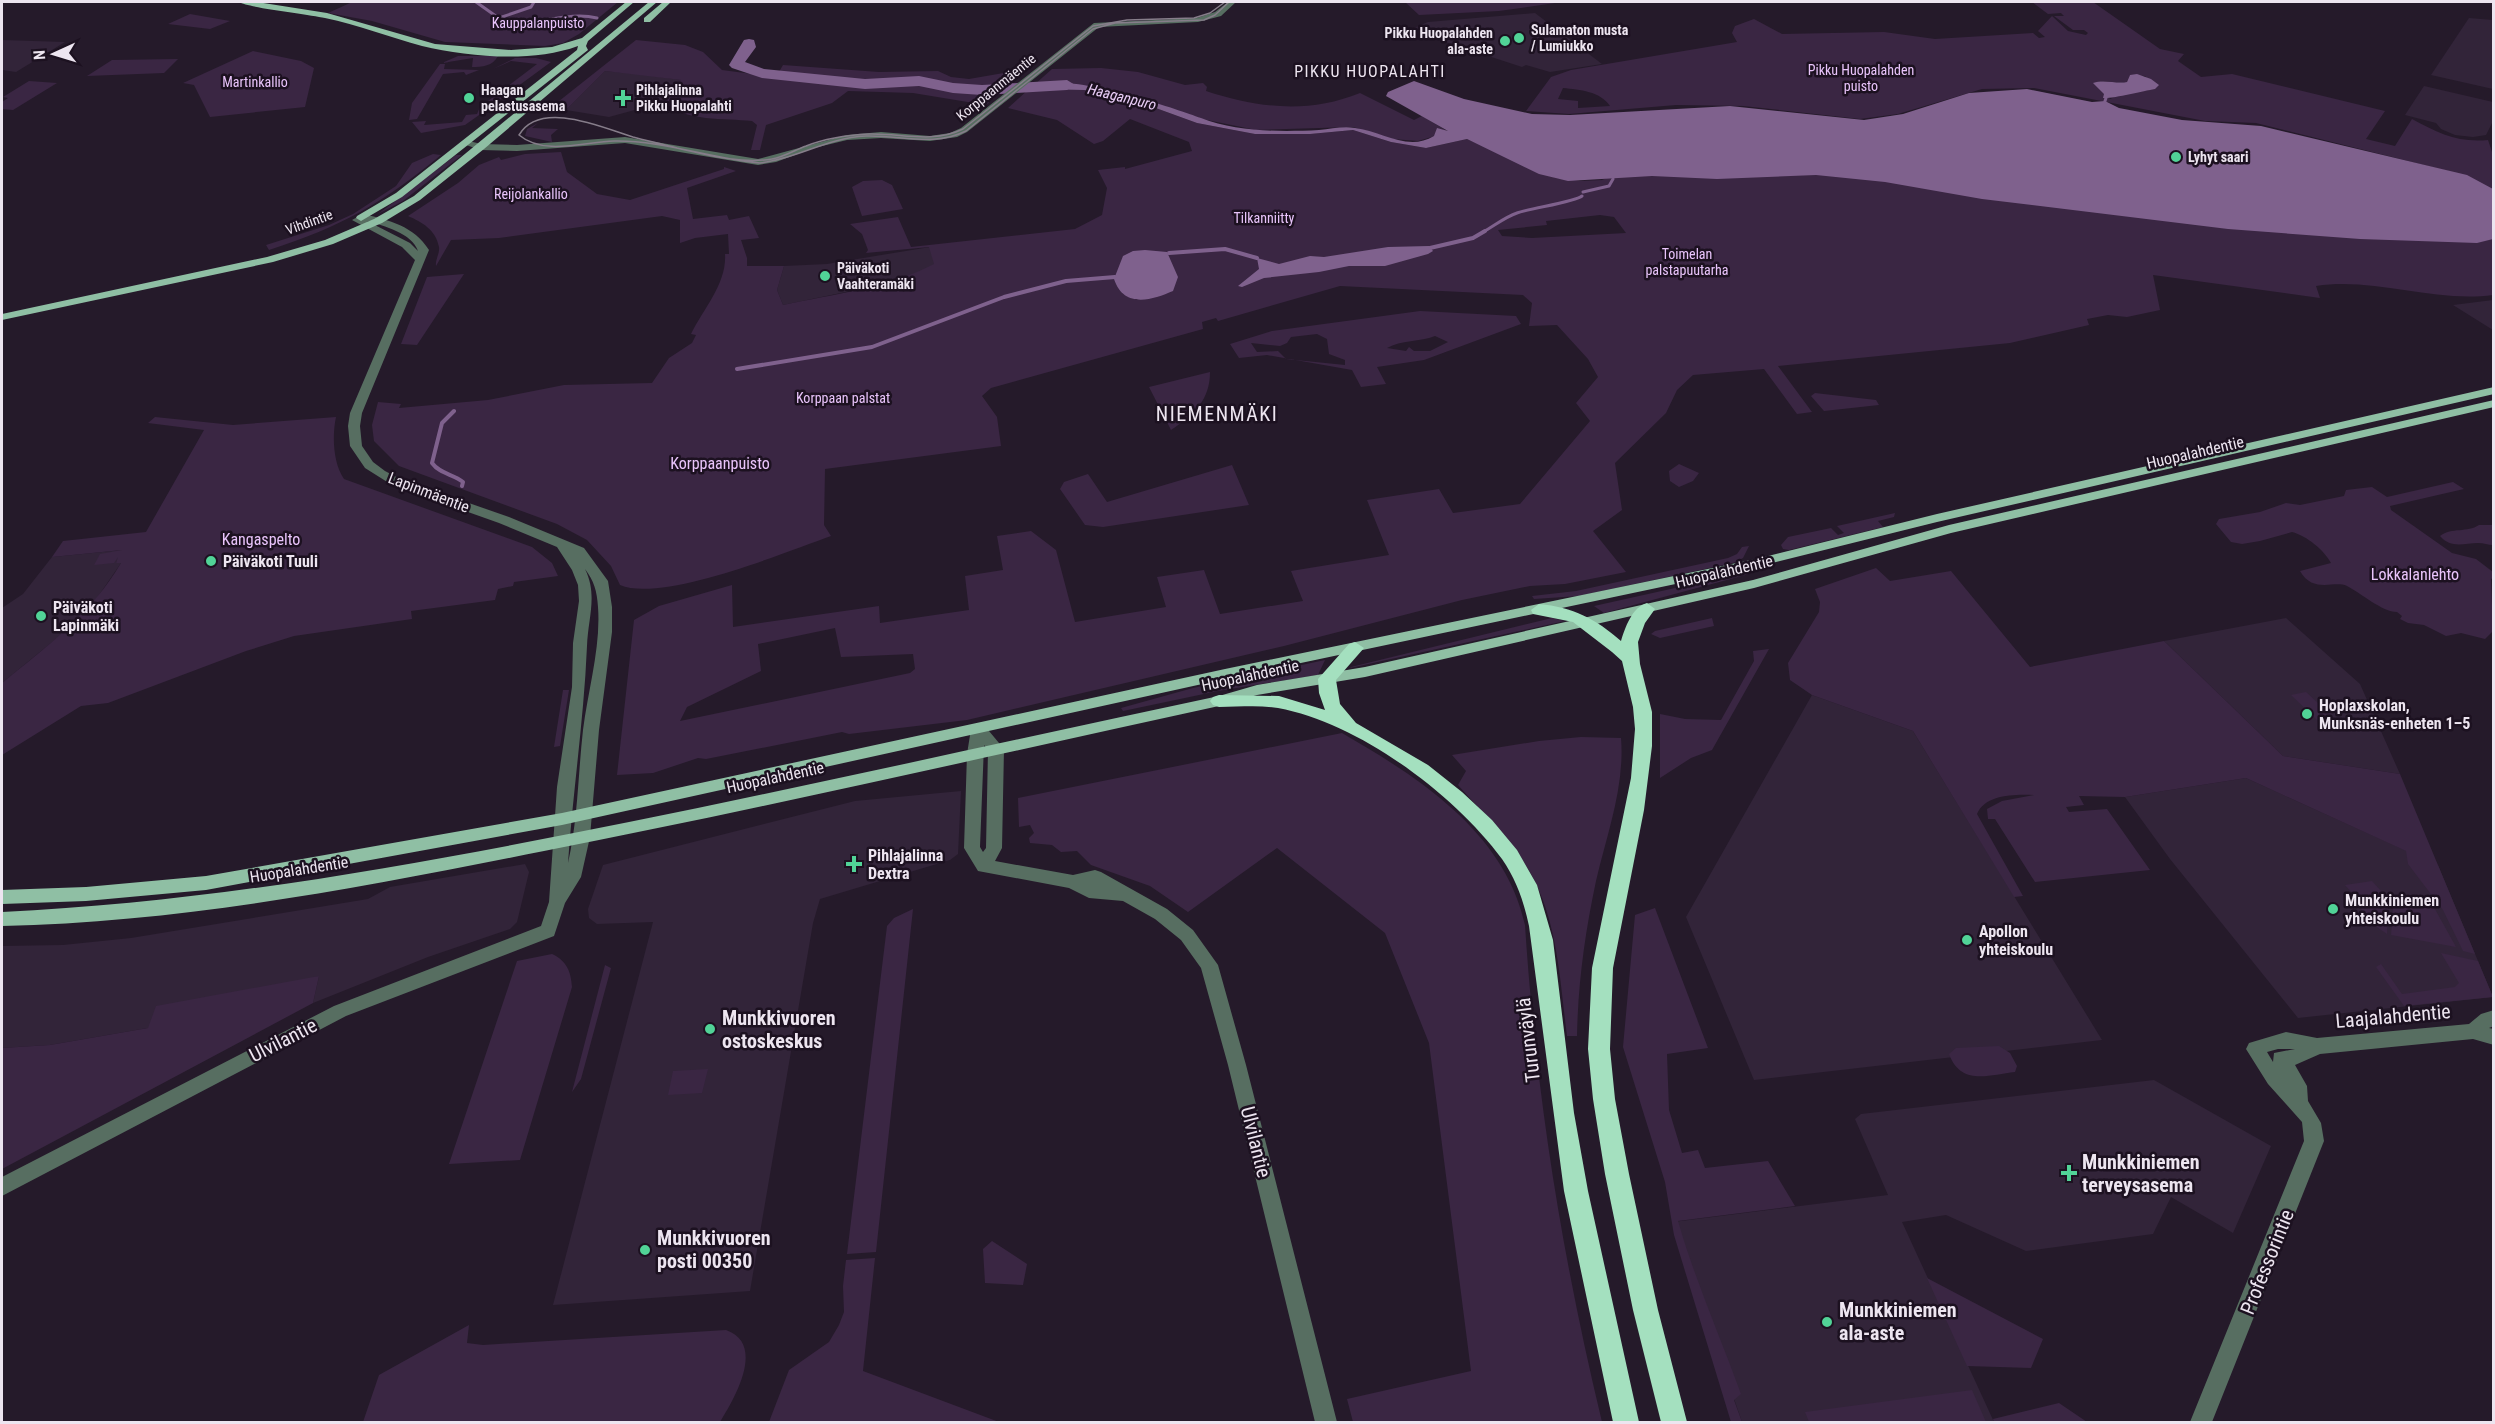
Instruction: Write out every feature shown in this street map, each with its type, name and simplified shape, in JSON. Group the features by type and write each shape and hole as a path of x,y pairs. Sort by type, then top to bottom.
{"highway":[{"path":"1647,609 1632,627 1629,658 1642,704 1643,750 1636,801 1605,945 1599,1002 1600,1048 1615,1165 1655,1352 1674,1422"},
{"path":"1539,610 1563,612 1588,622 1629,658"},
{"path":"1354,729 1335,712 1329,701 1327,679 1355,648"},
{"path":"1219,701 1281,703 1354,729"},
{"name":"Turunväylä","path":"1354,729 1414,765 1462,803 1498,841 1526,883 1542,936 1571,1162 1597,1300 1626,1422"}],"main road":[{"path":"243,2 357,22 433,46 463,50 577,54 612,49"},
{"name":"Vihdintie","path":"577,54 585,40 630,2"},
{"name":"Vihdintie","path":"2,317 269,260 329,242 399,195 640,2"},
{"name":"Vihdintie","path":"2,310 251,257 362,221 378,220 417,198 484,145 653,2"},
{"path":"641,25 667,2"},
{"name":"Vihdintie","path":"552,88 631,34"},
{"path":"524,51 566,48 585,40"},
{"name":"Huopalahdentie","path":"2,897 86,894 206,883 583,815 1217,675 1539,610 1779,558 1948,516 2493,390"},
{"name":"Huopalahdentie","path":"2,918 136,910 261,895 339,884 561,842 1219,701 1257,690 1327,679 1647,609 1782,577 1949,529 2493,404"}],"street":[{"path":"1210,16 1224,2"},
{"name":"Korppaanmäentie","path":"465,142 540,148 625,140 767,161 811,146 853,136 885,134 950,137 962,132 1097,25 1191,20 1218,14 1232,2"},
{"path":"362,221 406,244 420,260 424,250 417,239 378,220"},
{"name":"Lapinmäentie","path":"420,260 356,413 354,437 361,456 369,465 396,482 504,520 579,551 601,581 605,607 604,638 582,837"},
{"path":"561,842 579,687 580,642 586,601 585,585 579,570 564,546"},
{"path":"980,729 996,749 994,848 984,866 972,848 975,754 980,729"},
{"name":"Ulvilantie","path":"557,902 573,877 582,837"},
{"name":"Ulvilantie","path":"2,1187 340,1011 548,931 557,902 561,842"},
{"name":"Ulvilantie","path":"984,866 1013,869 1073,882 1089,891 1131,897 1161,914 1187,935 1201,953 1214,979 1326,1422"},
{"name":"Laajalahdentie","path":"2474,1031 2487,1019 2493,1018"},
{"name":"Laajalahdentie","path":"2281,1059 2299,1056 2317,1046 2474,1031 2493,1037"},
{"name":"Laajalahdentie","path":"2255,1049 2287,1039 2299,1039 2317,1046"},
{"name":"Professorintie","path":"2201,1422 2314,1141 2312,1123 2299,1102 2283,1090 2255,1049"},
{"name":"Professorintie","path":"2281,1059 2298,1086 2299,1102"}],"shaded area":[{"name":"Pikku Huopalahden ala-aste","path":"1535,13 1602,64 1550,72 1526,65 1522,67 1409,30 1428,22"},
{"path":"2469,18 2493,20 2493,89 2431,75"},
{"path":"2,40 65,42 16,72 2,70"},
{"name":"Pihlajalinna Pikku Huopalahti","path":"605,71 682,80 664,102 609,117 566,110"},
{"path":"2424,86 2493,102 2493,121 2486,135 2473,137 2455,135 2441,129 2436,123 2405,115"},
{"path":"930,247 937,273 783,305 777,290 784,266 827,264"},
{"path":"2493,300 2493,330 2453,305"},
{"name":"Päiväkoti Lapinmäki","path":"122,550 116,563 121,563 97,598 73,625 2,683 2,608 23,594 52,557"},
{"name":"Hoplaxskolan, Munksnäs-enheten 1–5","path":"2286,618 2360,684 2400,774 2283,756 2164,641"},
{"path":"1812,695 1913,731 2102,1040 1754,1080 1686,917"},
{"name":"Munkkiniemen yhteiskoulu","path":"2246,778 2438,865 2493,997 2298,1018 2170,859 2125,797"},
{"name":"Munkkivuoren ostoskeskus","path":"961,791 958,854 950,860 820,899 813,923 750,1291 553,1305 653,922 597,924 589,918 588,909 603,865 855,801"},
{"path":"525,864 529,872 517,922 510,929 428,957 313,1003 319,976 148,1028 50,1045 2,1048 2,946 63,945 131,938 368,899 390,887"},
{"path":"2154,1080 2271,1146 2233,1233 2171,1197 2153,1234 2026,1251 1946,1215 1902,1222 1994,1422 1742,1422 1673,1222 1888,1195 1855,1119 1861,1114"}],"green space":[{"name":"Kauppalanpuisto","path":"344,2 618,2 579,34 563,43 545,46 445,42 372,21 328,13 350,3"},
{"path":"1405,2 1562,2 1499,11 1419,15"},
{"name":"Pikku Huopalahden puisto","path":"2032,2 2093,2 2160,49 2184,54 2178,61 2201,77 2232,74 2385,111 2366,139 2395,146 2412,119 2448,136 2477,141 2488,140 2493,155 2493,202 2452,172 2256,123 2205,121 2034,88 1982,89 1898,114 1860,119 1743,106 1676,105 1569,114 1526,111 1551,77 1571,70 1737,42 1732,33 1735,26 1754,19 1782,34 1884,32 1935,39 2033,33 2039,38 2045,37 2038,31 2052,16 2068,31 2086,35 2088,33 2084,30 2073,30 2054,16 2064,16 2061,13 2048,14","holes":["2130,75 2145,76 2155,89 2119,95 2110,99 2094,83 2127,82","1563,88 1595,94 1610,106 1578,108 1578,101 1558,99"]},
{"path":"190,14 230,21 210,29 168,24"},
{"path":"636,40 685,45 703,52 722,70 776,77 783,65 879,72 938,71 951,77 969,79 1027,69 986,105 913,93 848,91 832,103 766,125 760,150 751,150 757,125 752,121 694,116 683,113 664,102 681,80 605,71 567,109 549,109"},
{"name":"Martinkallio","path":"253,51 301,61 314,68 305,107 210,117 194,85 183,83"},
{"path":"458,56 498,56 490,64 480,67 472,67 473,58 442,63"},
{"path":"515,58 536,58 551,62 495,103 488,101 537,64 511,61 493,69"},
{"path":"178,59 164,73 87,76 112,60"},
{"path":"440,64 445,64 444,69 479,70 466,75 464,72 443,74 417,119 409,120 412,103"},
{"path":"1101,68 1138,72 1185,85 1203,83 1207,87 1206,91 1264,105 1321,104 1360,93 1414,120 1422,116 1449,132 1418,141 1393,139 1353,127 1256,130 1202,119 1102,88 1067,84 1034,85 1052,69"},
{"path":"29,81 57,83 13,110 2,109 2,102 8,98 3,97"},
{"path":"1029,89 1084,90 1153,107 1197,123 1255,134 1310,134 1353,130 1391,142 1426,148 1467,139 1556,178 1580,181 1602,180 1656,156 2493,230 2493,295 2449,296 2338,284 2316,286 2320,298 2153,275 2160,310 2127,317 2108,315 2087,319 2089,325 2010,343 1778,366 1812,412 1797,414 1764,369 1693,375 1677,390 1666,413 1615,463 1622,510 1593,531 1626,572 1565,584 1530,586 1462,600 1284,646 967,720 849,734 842,732 706,759 698,758 653,773 617,775 634,620 659,606 732,585 733,627 879,606 880,623 969,610 965,576 1003,570 997,536 1031,531 1056,550 1075,622 1166,607 1157,577 1204,570 1220,614 1303,601 1291,571 1389,555 1367,500 1439,489 1453,513 1520,504 1590,421 1576,403 1598,377 1588,359 1557,325 1529,326 1532,303 1523,295 1340,286 1218,321 1216,318 1202,322 1203,329 991,388 982,396 997,417 1001,446 825,469 824,525 831,536 756,563 693,582 639,589 620,585 611,566 587,540 557,524 399,466 374,441 372,425 378,402 401,404 399,408 488,400 564,385 652,383 669,358 692,343 696,335 691,334 719,285 725,265 725,254 729,254 728,234 695,238 680,243 680,220 662,216 499,238 451,240 436,266 439,249 435,236 423,224 408,216 458,183 479,165 499,157 501,160 525,154 561,152 567,172 597,194 630,200 724,169 724,167 736,171 687,188 693,219 727,215 729,220 749,216 759,238 741,240 747,266 784,266 777,290 783,305 879,285 934,264 929,247 866,253 868,250 862,234 850,224 898,217 911,247 1075,229 1102,215 1107,188 1098,170 1125,167 1125,169 1192,151 1189,142 1130,119 1103,141 1094,144 1057,120 1008,108","holes":["1600,215 1614,217 1626,233 1532,238 1502,236 1498,230 1547,225 1546,221","835,628 841,657 913,654 915,669 910,673 680,721 687,707 761,671 758,644"]},
{"path":"480,107 489,108 465,125 421,133 412,122 426,121 424,125 462,122 466,115 477,114"},
{"path":"538,123 532,128 558,129 551,135 552,142 525,136 527,129"},
{"path":"433,154 441,155 399,187 360,212 295,241 269,250 266,245 329,225 353,214 396,186 412,163"},
{"path":"456,155 462,155 403,201 378,214"},
{"path":"882,180 892,185 903,209 862,216 852,187 863,181"},
{"path":"464,274 417,345 401,344 427,277"},
{"path":"1420,311 1516,316 1521,324 1424,360 1377,367 1386,384 1361,387 1352,370 1295,360 1345,365 1345,360 1329,354 1327,339 1317,334 1291,337 1287,343 1280,346 1251,343 1257,352 1278,351 1285,358 1267,355 1239,358 1230,344 1272,331","holes":["1435,336 1448,342 1430,351 1414,351 1409,347 1406,351 1387,348"]},
{"path":"1210,372 1204,399 1187,419 1171,430 1149,387"},
{"path":"1815,393 1876,400 1879,405 1824,411 1811,396"},
{"name":"Kangaspelto","path":"155,417 233,425 336,417 334,449 340,473 344,479 532,547 552,563 558,576 514,582 513,586 498,589 495,600 411,611 412,619 294,636 246,651 108,703 81,706 2,755 2,683 67,629 109,581 121,563 116,563 118,557 114,563 94,565 100,554 122,550 52,557 63,541 146,532 204,430 148,423"},
{"path":"1679,464 1699,473 1693,481 1679,487 1670,481 1669,471"},
{"path":"1232,465 1249,505 1103,527 1085,525 1060,489 1064,482 1088,474 1107,502"},
{"name":"Lokkalanlehto","path":"2453,482 2464,489 2390,506 2391,510 2452,553 2476,559 2493,572 2491,579 2493,631 2485,639 2461,633 2446,636 2424,625 2408,623 2400,619 2402,616 2397,612 2378,606 2347,586 2311,582 2300,571 2331,563 2314,544 2298,534 2292,532 2242,544 2231,542 2216,524 2219,519 2260,512 2286,503 2300,505 2344,496 2346,490 2372,487 2387,497"},
{"path":"1895,513 1894,517 1878,521 1883,527 1789,550 1783,549 1781,545 1788,537 1831,528 1838,535 1844,533 1837,526"},
{"path":"2479,525 2493,525 2493,545 2453,544 2440,536 2445,533 2470,529"},
{"path":"1749,546 1743,558 1733,563 1579,596 1534,599 1532,596 1576,591 1728,558 1737,554 1742,547"},
{"path":"1876,568 1890,581 1951,571 2030,667 2164,641 2283,756 2400,774 2475,954 2463,951 2443,910 2408,864 2406,851 2246,778 2125,797 2079,796 2084,805 2066,807 2069,812 2107,809 2150,870 2035,882 1995,819 1988,819 1987,809 2002,801 2034,795 2002,797 1987,802 1977,814 2023,896 2014,897 1913,731 1812,695 1790,680 1788,663 1819,612 1820,602 1815,589"},
{"path":"1747,572 1749,574 1604,613 1594,606"},
{"path":"1552,618 1565,621 1350,668 1351,667"},
{"path":"1712,618 1714,626 1660,638 1651,634 1655,631"},
{"path":"1769,649 1712,750 1691,758 1660,778 1660,714 1685,719 1721,720 1754,661 1753,651"},
{"path":"1325,660 1318,675 1218,691 1123,711 1121,708 1193,688"},
{"path":"563,690 569,690 560,746 554,747"},
{"path":"2306,692 2332,716 2317,720 2291,695"},
{"path":"1342,733 1400,768 1454,811 1478,835 1499,862 1515,892 1525,925 1536,1051 1563,1237 1602,1422 1353,1422 1347,1399 1471,1371 1429,1043 1385,933 1277,848 1188,912 1150,886 1091,865 1077,851 1061,852 1052,845 1030,843 1029,838 1034,833 1030,825 1019,827 1018,798"},
{"path":"1581,737 1621,738 1622,756 1618,792 1596,881 1585,939 1577,1036 1567,1036 1560,974 1547,912 1540,893 1515,850 1458,785 1466,771 1452,755 1539,741"},
{"path":"2372,881 2389,900 2353,894 2345,885"},
{"path":"2372,901 2388,905 2387,934 2374,925 2356,903"},
{"path":"2431,902 2456,947 2391,935 2393,907"},
{"path":"1655,908 1708,1048 1667,1054 1669,1110 1682,1153 1698,1150 1705,1168 1768,1161 1795,1206 1678,1221 1741,1394 1734,1400 1742,1422 1731,1422 1674,1235 1665,1182 1623,1047 1635,915"},
{"path":"913,909 876,1252 847,1254 887,926 894,918"},
{"path":"2441,953 2478,961 2493,997 2404,1006 2376,967 2381,964 2402,994 2455,987 2459,983"},
{"path":"552,954 567,968 571,976 572,987 520,1160 449,1164 517,961"},
{"path":"605,965 611,968 581,1079 572,1092"},
{"path":"319,976 313,1003 2,1169 2,1048 50,1045 148,1028 156,1006"},
{"path":"1999,1046 2010,1053 2017,1066 2015,1072 1985,1076 1968,1075 1954,1064 1949,1054 1956,1048"},
{"path":"708,1069 702,1093 668,1095 673,1071"},
{"path":"992,1241 1027,1264 1023,1285 985,1283 983,1249"},
{"path":"875,1258 863,1371 999,1422 769,1422 789,1370 829,1342 839,1325 844,1312 843,1286 846,1260"},
{"path":"1927,1278 2043,1339 2031,1368 1967,1366"},
{"path":"469,1325 467,1343 483,1345 726,1330 738,1337 744,1347 746,1359 739,1386 720,1422 363,1422 379,1375"},
{"path":"1972,1390 1986,1422 1809,1422 1805,1412"},
{"path":"2059,1403 2087,1422 1994,1422 1993,1419"}],"water":[{"path":"2137,74 2159,85 2155,89 2103,98 2104,94 2093,83 2127,82 2130,75"},
{"path":"1414,81 1464,99 1532,114 1570,115 1730,106 1864,120 1903,114 1969,93 2027,89 2092,102 2105,101 2119,108 2182,120 2261,126 2467,175 2493,189 2493,239 2477,243 2360,239 2228,229 1982,199 1885,182 1816,175 1717,179 1652,176 1568,181 1539,174 1467,139 1426,148 1391,142 1353,130 1310,134 1255,134 1197,123 1153,107 1084,90 1029,89 1043,83 1087,86 1140,98 1229,126 1274,131 1351,127 1414,142 1434,136 1437,128 1448,131 1386,96 1388,92"},
{"path":"1429,246 1433,251 1428,254 1385,266 1349,266 1264,278 1242,287 1238,286 1259,269 1257,258 1279,264 1310,256 1324,257 1388,247"},
{"path":"1133,251 1167,252 1178,277 1173,291 1139,300 1124,295 1114,279 1123,256"}],"waterway":[{"name":"Haaganpuro","path":"476,2 500,19"},
{"path":"499,18 531,7 534,2"},
{"name":"Haaganpuro","path":"506,22 518,23 574,16 597,18"},
{"name":"Haaganpuro","path":"749,43 749,47 737,65 762,73 865,84 919,81 953,88 982,90 1067,85"},
{"path":"1583,192 1609,186 1613,179"},
{"path":"1483,232 1517,213 1582,196"},
{"path":"1430,248 1473,238 1485,231"},
{"path":"1169,253 1225,249 1257,258"},
{"path":"737,369 872,347 1004,297 1066,281 1115,277"},
{"path":"454,411 442,423 432,463 463,482 462,486"}],"tram line":[{"path":"699,153 736,160 760,160 776,158 814,143 845,136 881,134 928,137 951,133 963,129 1093,26 1127,20 1194,18 1210,13 1225,2"},
{"path":"699,153 760,163 851,138 879,136 930,139 954,136 966,131 1093,29 1115,23 1204,20 1215,15 1229,2"},
{"path":"557,117 590,123 669,146 614,141 552,146 540,145 519,135 529,124 557,117"},
{"path":"669,146 699,153"},
{"path":"669,146 699,153"}],"place":[{"name":"Sulamaton musta / Lumiukko","path":"1519,38"},
{"name":"Pikku Huopalahden ala-aste","path":"1505,41"},
{"name":"Haagan pelastusasema","path":"469,98"},
{"name":"Pihlajalinna Pikku Huopalahti","path":"623,98"},
{"name":"Lyhyt saari","path":"2176,157"},
{"name":"Päiväkoti Vaahteramäki","path":"825,276"},
{"name":"Päiväkoti Tuuli","path":"211,561"},
{"name":"Päiväkoti Lapinmäki","path":"41,616"},
{"name":"Hoplaxskolan, Munksnäs-enheten 1–5","path":"2307,714"},
{"name":"Pihlajalinna Dextra","path":"854,864"},
{"name":"Munkkiniemen yhteiskoulu","path":"2333,909"},
{"name":"Apollon yhteiskoulu","path":"1967,940"},
{"name":"Munkkivuoren ostoskeskus","path":"710,1029"},
{"name":"Munkkiniemen terveysasema","path":"2069,1173"},
{"name":"Munkkivuoren posti 00350","path":"645,1250"},
{"name":"Munkkiniemen ala-aste","path":"1827,1322"}],"district":[{"name":"PIKKU HUOPALAHTI","path":"1370,71"},
{"name":"NIEMENMÄKI","path":"1217,414"}],"park label":[{"name":"Reijolankallio","path":"531,194"},
{"name":"Tilkanniitty","path":"1264,218"},
{"name":"Toimelan palstapuutarha","path":"1687,262"},
{"name":"Korppaan palstat","path":"843,398"},
{"name":"Korppaanpuisto","path":"720,463"}]}
